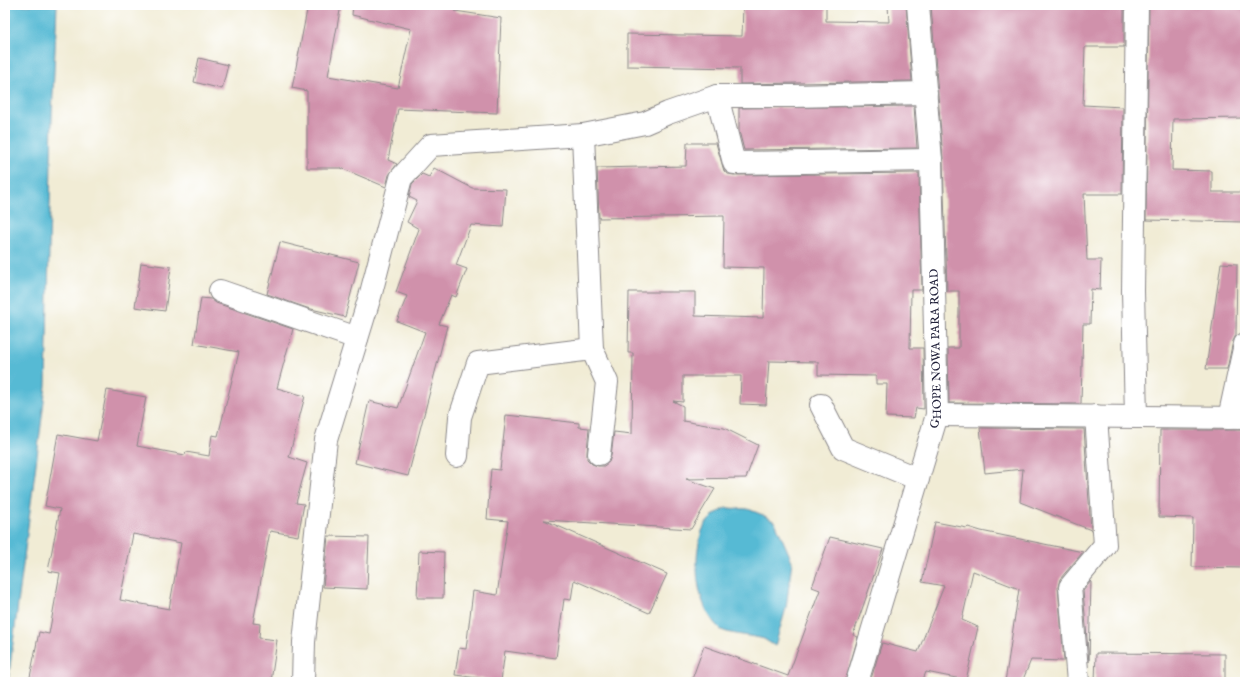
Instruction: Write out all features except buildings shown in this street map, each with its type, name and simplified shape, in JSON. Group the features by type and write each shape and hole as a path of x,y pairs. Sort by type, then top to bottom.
{"street":[{"name":"GHOPE NOWA PARA ROAD","path":"857,682 937,415 931,160 918,5"},
{"path":"1136,416 1133,291 1137,5"},
{"path":"302,682 304,642 326,440 371,294 401,178 431,145 583,135 645,123 668,113 717,96 801,96 926,93"},
{"path":"717,96 734,163 931,160"},
{"path":"583,135 592,350 607,382 599,454"},
{"path":"220,291 357,338"},
{"path":"937,415 1237,418 1245,344"},
{"path":"457,456 460,416 478,363 592,350"},
{"path":"821,405 843,448 918,479"},
{"path":"1078,682 1070,587 1105,545 1096,416"}],"water":[{"path":"5,5 57,5 52,116 46,386 8,682 5,682"},
{"path":"726,508 748,509 775,522 792,561 786,608 775,646 764,639 723,631 720,629 712,620 701,596 698,583 697,556 702,531 712,517"}]}
